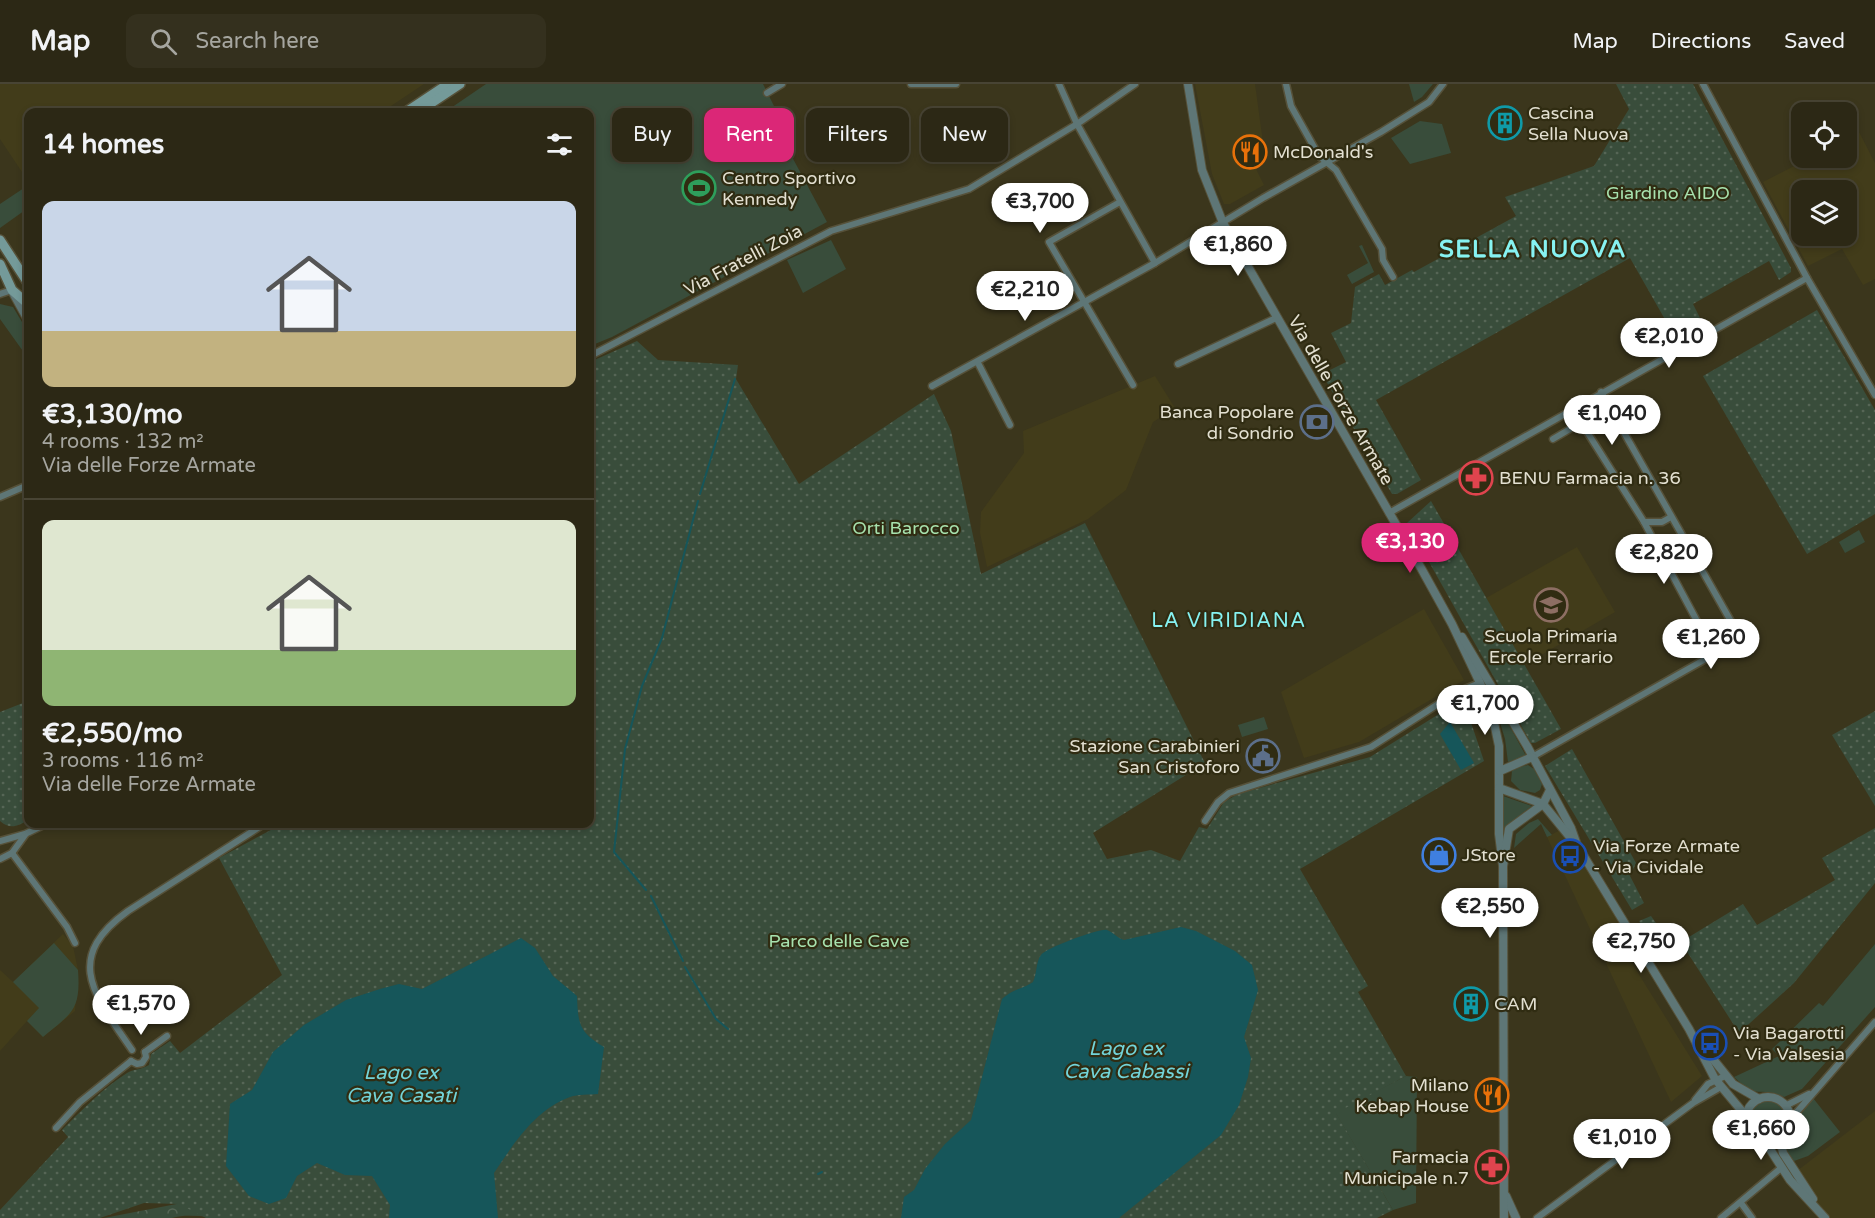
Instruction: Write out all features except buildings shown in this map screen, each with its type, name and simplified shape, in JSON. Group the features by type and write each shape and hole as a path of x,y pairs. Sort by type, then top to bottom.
{"main road":[{"path":"412,108 448,84"},
{"path":"424,108 459,84"},
{"path":"0,240 24,277"},
{"path":"0,264 3,281 24,300"},
{"path":"3,281 24,280"},
{"path":"12,290 24,281"}],"street":[{"path":"767,93 782,84"},
{"path":"910,84 956,84"},
{"path":"1059,84 1077,124 1155,264"},
{"name":"Via Fratelli Zoia","path":"594,354 831,231 969,189 1077,124 1135,84"},
{"name":"Via delle Forze Armate","path":"1188,84 1202,169 1222,223 1452,624 1505,707 1550,790 1543,804 1509,829 1503,866"},
{"path":"1286,84 1291,106 1319,156 1336,170 1382,250 1383,260 1393,277"},
{"path":"932,386 978,363 1155,264 1326,163 1429,102 1443,84"},
{"path":"1703,84 1807,278 1875,395"},
{"path":"1120,202 1049,242 1134,385"},
{"path":"1389,513 1600,392 1807,278"},
{"path":"0,294 12,290 24,312"},
{"path":"1178,364 1276,318"},
{"path":"978,363 1010,425"},
{"path":"1500,771 1532,757 1741,639 1600,392"},
{"path":"1553,438 1575,426 1588,430 1644,522 1705,636"},
{"path":"0,497 24,487"},
{"path":"1644,522 1662,522 1671,517"},
{"name":"Via delle Forze Armate","path":"1452,624 1480,683 1497,732 1500,771 1499,834 1503,866 1504,1218"},
{"path":"1205,820 1218,802 1229,793 1371,747 1456,692 1480,683 1488,688 1495,700 1505,707"},
{"path":"1456,692 1474,692 1486,698"},
{"path":"1499,788 1543,804 1577,845"},
{"path":"1550,790 1577,845 1689,1029 1715,1079 1746,1116 1750,1132 1764,1140 1781,1168 1819,1210"},
{"path":"3,838 25,834 38,828"},
{"path":"132,1050 92,986 90,961 99,937 109,925 128,911 258,828"},
{"path":"7,853 25,834"},
{"path":"3,838 14,842 7,853"},
{"path":"7,853 67,927 75,943"},
{"path":"1825,1218 1783,1153 1780,1137 1813,1093 1875,1022"},
{"path":"1689,1029 1725,1076 1744,1092 1759,1099"},
{"path":"145,1052 167,1036"},
{"path":"140,1048 145,1052 146,1057 142,1063 137,1064 131,1061 129,1055 132,1050 140,1048"},
{"path":"56,1128 80,1102 131,1061"},
{"path":"1693,1103 1715,1079 1725,1076"},
{"path":"1537,1218 1693,1103 1721,1087"},
{"path":"1785,1106 1813,1093"},
{"path":"1746,1116 1751,1105 1759,1099 1772,1097 1785,1106 1790,1121"},
{"path":"1764,1140 1780,1137"},
{"path":"1721,1218 1781,1168"},
{"name":"Via delle Forze Armate","path":"1504,1192 1516,1218"},
{"path":"1741,1203 1752,1218"}],"shaded area":[{"path":"0,84 424,84 388,108 24,108 24,175 0,139"},
{"path":"1195,84 1255,84 1265,157 1256,169 1264,185 1230,204 1224,204 1212,174"},
{"path":"1859,132 1875,163 1875,279 1863,285 1842,249 1808,266 1797,246 1857,246 1857,180 1791,180 1791,234 1763,182 1791,168 1857,168 1857,133"},
{"path":"1155,376 1175,408 1153,422 1126,490 1088,519 987,567 980,533 981,512 1024,453 1023,431"},
{"name":"Scuola Primaria Ercole Ferrario","path":"1577,547 1615,612 1524,665 1486,598"},
{"path":"1424,609 1464,680 1359,742 1304,758 1281,692"},
{"path":"1562,829 1574,841 1623,924 1612,931 1702,1076 1671,1102 1547,837"},
{"path":"63,934 73,946 78,970 75,1011 43,1037 27,1021 0,1051 0,970 13,982"},
{"path":"1875,1111 1875,1218 1825,1218 1797,1171"}],"green space":[{"name":"Centro Sportivo Kennedy","path":"486,84 763,84 775,108 704,108 704,162 794,161 827,222 612,337 594,344 594,108 451,108"},
{"path":"1409,84 1433,84 1422,97 1414,102"},
{"name":"Giardino AIDO","path":"1616,84 1693,84 1791,268 1791,272 1779,280 1769,261 1693,304 1702,322 1675,337 1630,258 1376,400 1421,480 1397,494 1392,494 1322,374 1346,362 1331,333 1351,323 1355,287 1379,274 1385,285 1412,270 1414,272 1516,216 1505,197 1594,166 1629,109"},
{"path":"1420,121 1442,124 1451,153 1410,164 1391,138"},
{"path":"24,188 24,211 0,228 0,204"},
{"path":"831,240 846,269 803,293 787,260"},
{"path":"1362,245 1374,272 1352,284 1347,275 1368,263 1359,246"},
{"path":"0,304 13,307 24,325 24,353 0,319"},
{"path":"1817,310 1875,410 1875,514 1807,554 1703,376"},
{"name":"Parco delle Cave","path":"637,341 658,360 738,365 736,379 799,484 934,394 951,431 981,574 1085,523 1205,763 1093,833 1107,859 1151,850 1180,861 1199,827 1207,829 1224,802 1238,794 1370,757 1463,699 1484,761 1300,869 1368,986 1358,992 1406,1076 1336,1113 1393,1210 1377,1218 206,1218 179,1204 144,1203 100,1218 0,1218 0,1210 68,1137 62,1130 101,1092 127,1073 149,1065 151,1054 170,1041 180,1053 282,975 219,858 275,828 594,828 594,360"},
{"path":"1431,501 1561,729 1535,743 1531,743 1407,523"},
{"path":"1859,530 1865,542 1845,553 1839,542"},
{"path":"24,703 24,822 11,826 0,821 0,712"},
{"path":"1875,711 1875,806 1832,735"},
{"path":"1503,714 1526,756 1508,762 1505,739 1498,716"},
{"path":"1264,717 1268,729 1242,737 1238,725"},
{"path":"1572,749 1636,863 1630,876 1644,903 1632,910 1545,766"},
{"path":"1528,765 1534,769 1542,784 1540,790 1535,793 1520,790 1511,781 1512,771 1515,768"},
{"path":"1503,796 1532,806 1504,828"},
{"path":"1538,819 1552,835 1547,837 1541,824 1514,848 1516,834"},
{"path":"1875,828 1875,883 1794,983 1739,1033 1682,944 1661,958 1639,921 1651,916 1668,940 1684,940 1743,904 1757,925 1835,880 1822,858"},
{"path":"54,943 78,970 78,994 68,1016 43,1037 27,1021 39,1008 13,982"},
{"path":"1875,944 1875,1007 1802,1089 1784,1097 1749,1089 1734,1077 1779,1056 1772,1049 1819,1003 1823,1006"},
{"path":"1406,1076 1417,1077 1416,1203 1393,1210 1335,1112"},
{"path":"1813,1098 1840,1132 1808,1156 1794,1161 1785,1149 1786,1137"},
{"path":"1768,1101 1781,1106 1786,1119 1781,1132 1768,1137 1755,1132 1750,1119 1755,1106"},
{"path":"192,1201 228,1218 192,1216 104,1218"}],"water":[{"path":"1450,722 1474,763 1461,770 1440,734"},
{"name":"Lago ex Cava Cabassi","path":"1181,927 1196,931 1235,951 1252,965 1258,990 1244,1037 1251,1058 1248,1077 1239,1105 1221,1135 1119,1218 901,1218 904,1197 914,1190 925,1169 945,1144 971,1120 1002,999 1033,982 1041,955 1062,943 1102,930 1107,930 1124,940"},
{"name":"Lago ex Cava Casati","path":"521,938 535,948 553,976 577,996 579,1020 585,1032 604,1047 598,1094 570,1097 546,1110 526,1129 494,1173 498,1218 389,1218 390,1205 372,1176 345,1175 317,1163 297,1176 286,1198 269,1204 249,1196 226,1166 230,1104 252,1090 273,1052 304,1025 346,1000 399,984 422,989"}],"waterway":[{"path":"700,494 735,379"},
{"path":"646,890 614,852 625,749 642,686 662,638 698,501"},
{"path":"651,896 683,961"},
{"path":"685,967 716,1019 728,1029"},
{"path":"818,1174 822,1172"}],"place":[{"name":"Cascina Sella Nuova","path":"1505,123"},
{"name":"McDonald's","path":"1250,152"},
{"name":"Centro Sportivo Kennedy","path":"699,188"},
{"name":"Banca Popolare di Sondrio","path":"1317,422"},
{"name":"BENU Farmacia n. 36","path":"1476,478"},
{"name":"Scuola Primaria Ercole Ferrario","path":"1551,605"},
{"name":"Stazione Carabinieri San Cristoforo","path":"1263,756"},
{"name":"JStore","path":"1439,855"},
{"name":"Via Forze Armate - Via Cividale","path":"1570,856"},
{"name":"CAM","path":"1471,1004"},
{"name":"Via Bagarotti - Via Valsesia","path":"1710,1043"},
{"name":"Milano Kebap House","path":"1492,1095"},
{"name":"Farmacia Municipale n.7","path":"1492,1167"}],"district":[{"name":"SELLA NUOVA","path":"1533,249"},
{"name":"LA VIRIDIANA","path":"1229,620"}],"park label":[{"name":"Orti Barocco","path":"906,528"}]}
